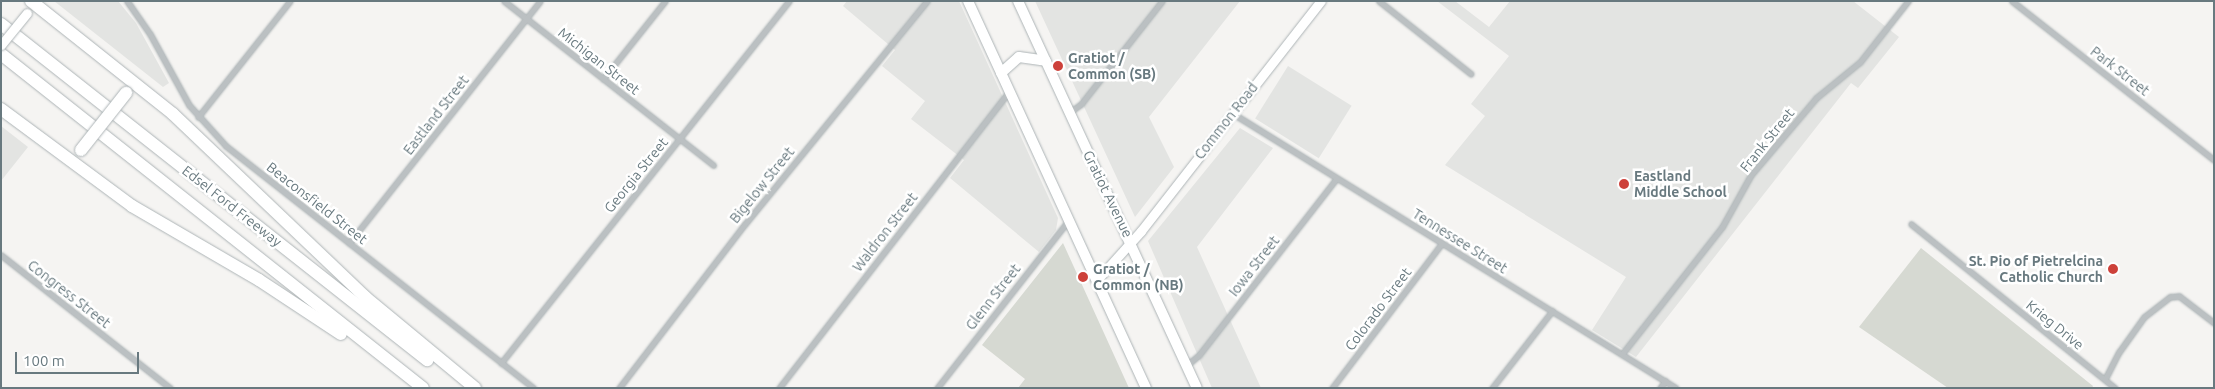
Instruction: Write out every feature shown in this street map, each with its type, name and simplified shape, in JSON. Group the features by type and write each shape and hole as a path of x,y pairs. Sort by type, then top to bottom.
{"highway":[{"path":"32,5 128,76 185,125 365,298 475,388"},
{"name":"Edsel Ford Freeway","path":"1,24 462,388"},
{"name":"Edsel Ford Freeway","path":"1,54 422,388"},
{"path":"64,157 81,150 126,93 128,76"},
{"path":"1,109 64,157 150,217 259,280 358,345 390,363"}],"main road":[{"path":"968,1 1146,388"},
{"name":"Gratiot Avenue","path":"1018,1 1068,113 1131,241 1198,388"},
{"path":"1001,72 1019,57 1046,61"}],"street":[{"name":"Beaconsfield Street","path":"127,1 198,117 226,146 533,388"},
{"path":"198,117 290,1"},
{"name":"Michigan Street","path":"504,1 713,165"},
{"name":"Eastland Street","path":"349,243 540,1"},
{"path":"603,79 664,1"},
{"name":"Georgia Street","path":"501,363 789,1"},
{"name":"Bigelow Street","path":"619,388 745,224 927,1"},
{"path":"1068,113 1081,104 1162,1"},
{"name":"Common Road","path":"1096,281 1131,241 1321,1"},
{"path":"1379,1 1471,74"},
{"name":"Frank Street","path":"1622,354 1722,227 1752,175 1816,98 1860,62 1908,1"},
{"name":"Park Street","path":"2012,1 2214,160"},
{"path":"1,45 32,5"},
{"name":"Waldron Street","path":"779,388 1009,91"},
{"name":"Tennessee Street","path":"1232,114 1676,388"},
{"name":"Iowa Street","path":"1187,365 1199,355 1337,178"},
{"name":"Glenn Street","path":"937,388 1068,221"},
{"name":"Krieg Drive","path":"1911,224 2115,388"},
{"name":"Colorado Street","path":"1332,388 1442,243"},
{"name":"Congress Street","path":"1,255 170,388"},
{"path":"2105,379 2116,357 2140,323 2170,297 2179,296 2214,323"},
{"path":"1492,388 1552,311"},
{"path":"1660,388 1665,381"}],"shaded area":[{"path":"54,1 118,1 136,23 169,83 163,87"},
{"path":"847,1 959,1 1058,218 1056,230 1039,252 950,178 964,160 911,119 925,101 882,66 895,50 843,6"},
{"path":"1035,1 1240,1 1149,117 1174,167 1135,217"},
{"name":"Eastland Middle School","path":"1437,1 1455,1 1489,27 1510,1 1853,1 1899,37 1858,88 1851,83 1636,357 1592,330 1626,277 1445,165 1485,116 1471,104 1509,56"},
{"path":"1288,66 1352,106 1319,158 1255,119"},
{"path":"1,126 28,147 1,181"},
{"path":"1240,128 1273,148 1197,247 1261,388 1212,388 1148,241"},
{"path":"1063,243 1129,388 1018,388 1025,379 982,345"},
{"path":"1921,248 2093,386 2092,388 1948,388 1859,327"}],"place":[{"name":"Gratiot / Common (SB)","path":"1058,66"},
{"name":"Eastland Middle School","path":"1624,184"},
{"name":"St. Pio of Pietrelcina Catholic Church","path":"2113,269"},
{"name":"Gratiot / Common (NB)","path":"1083,277"}]}
